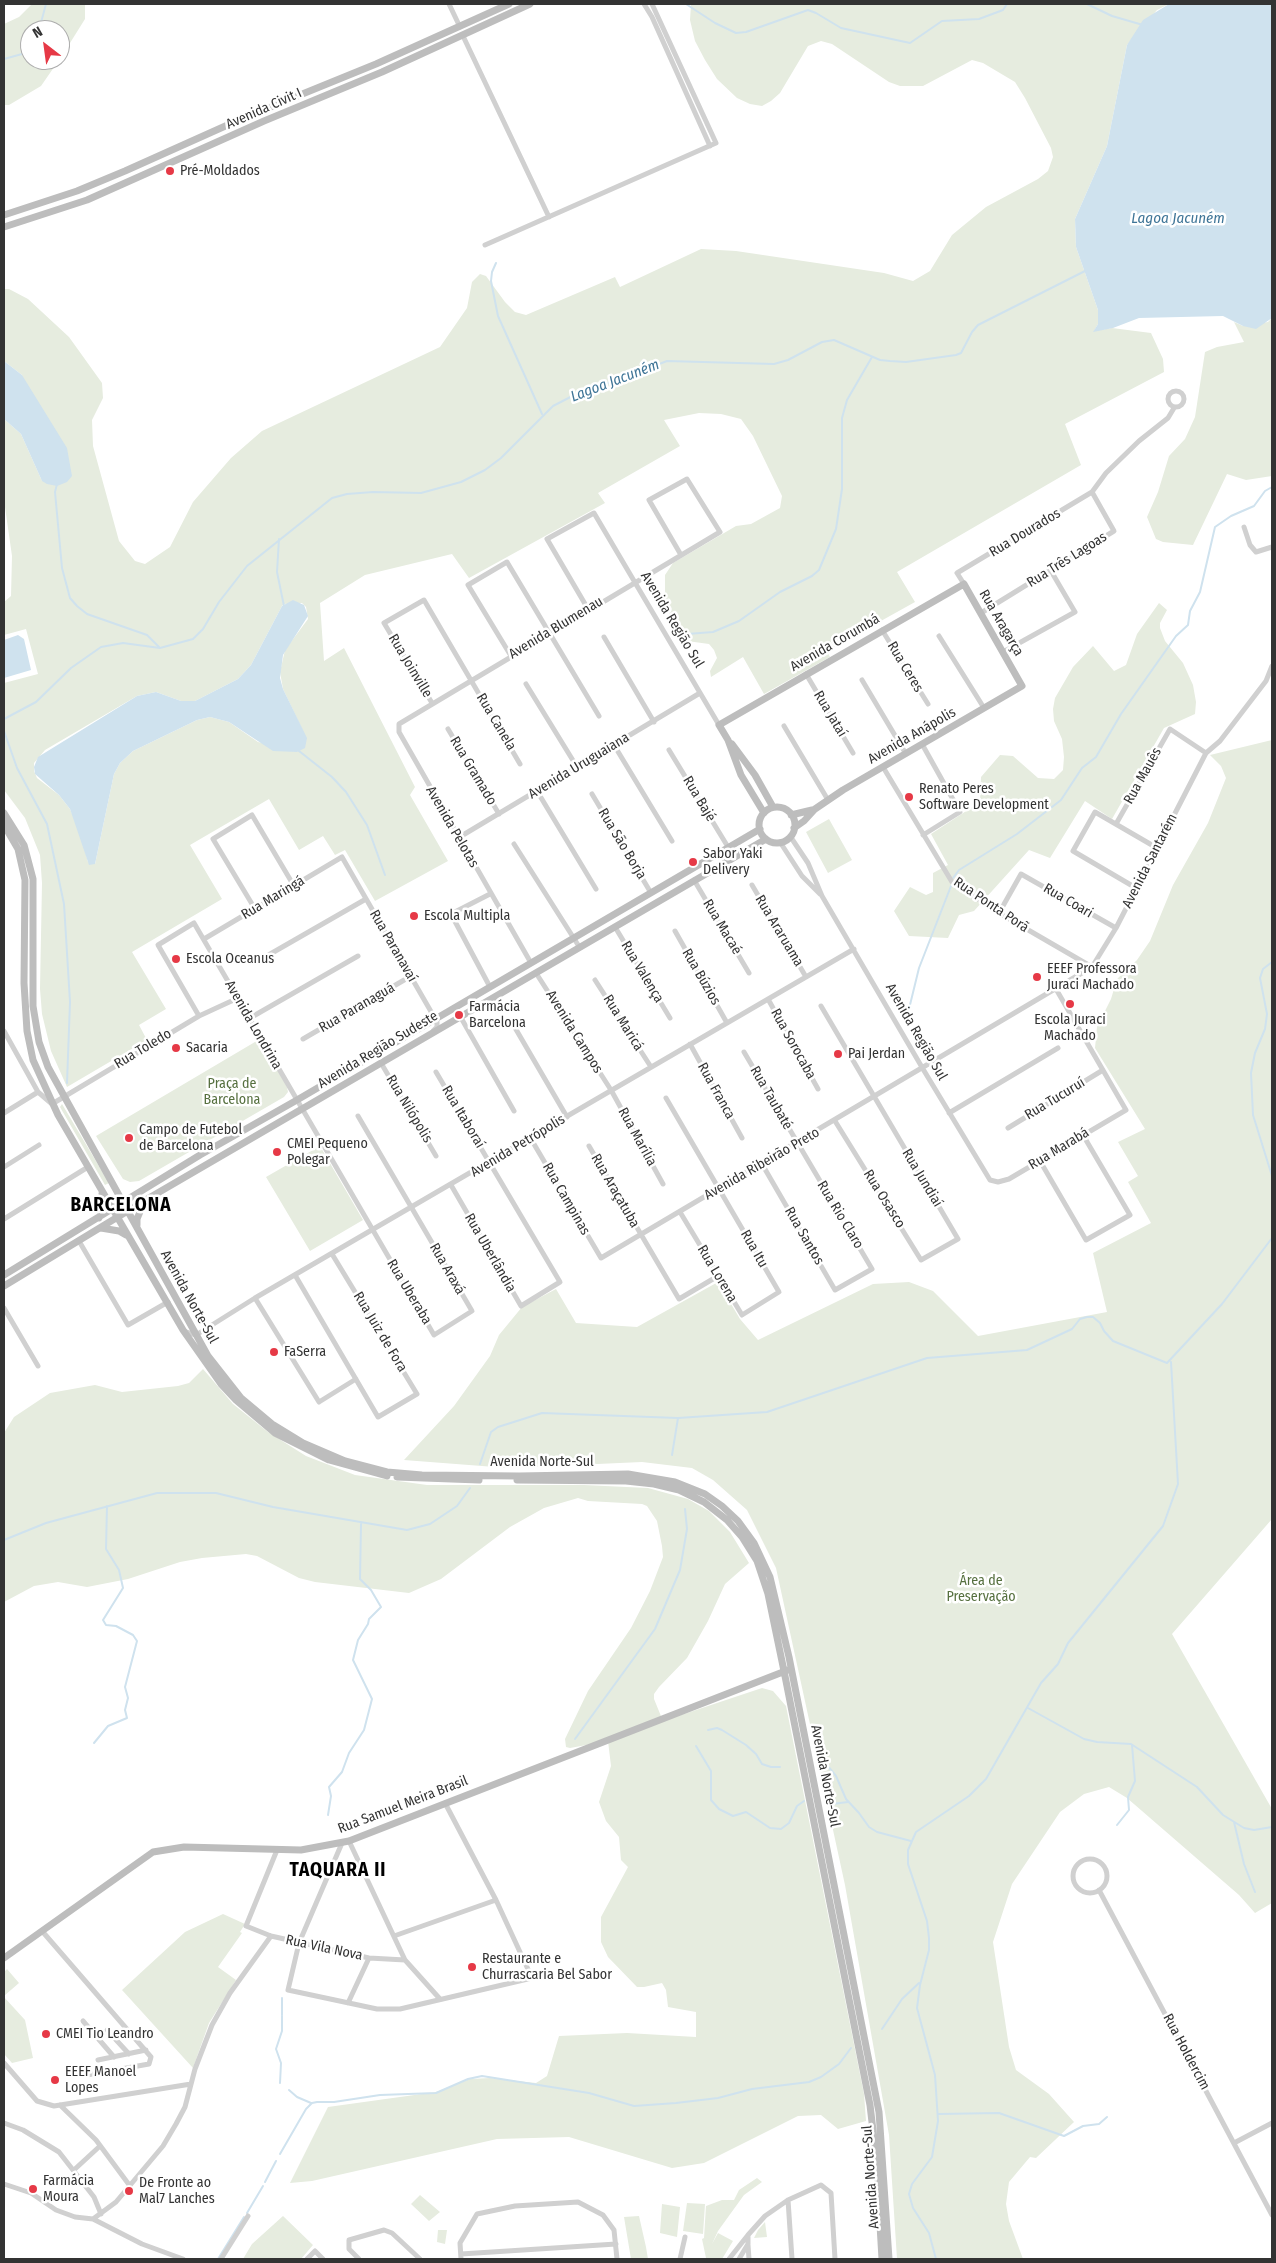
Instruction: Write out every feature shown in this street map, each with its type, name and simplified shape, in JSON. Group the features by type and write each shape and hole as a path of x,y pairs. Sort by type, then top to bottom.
{"main road":[{"name":"Avenida Civit I","path":"4,215 78,191 241,119 460,27 509,4"},
{"name":"Avenida Civit I","path":"4,227 88,200 264,121 463,36 530,4"},
{"name":"Rua Aragarça","path":"964,584 1022,686"},
{"name":"Avenida Corumbá","path":"719,725 964,584"},
{"name":"Avenida Anápolis","path":"794,828 828,800 1022,686"},
{"name":"Avenida Região Sul","path":"719,725 755,775 773,808"},
{"name":"Avenida Região Sul","path":"728,740 741,775 764,813"},
{"path":"773,808 783,808 791,815 794,828 790,836 780,842 766,839 760,829 760,820 764,813 773,808"},
{"name":"Avenida Anápolis","path":"791,815 815,809"},
{"name":"Avenida Norte-Sul","path":"4,813 18,832 33,879 32,994 34,1018 43,1055 63,1097 123,1201 196,1335 218,1371 248,1405 287,1434 345,1461 387,1472 422,1474 635,1474 675,1482 705,1494 722,1506 738,1521 761,1555 770,1577 879,2112 889,2259"},
{"name":"Avenida Norte-Sul","path":"4,825 18,849 25,880 24,982 28,1038 33,1060 52,1104 88,1167 183,1330 221,1384 255,1417 290,1442 350,1468 384,1476 418,1479 641,1482 679,1490 699,1499 733,1526 757,1562 768,1594 788,1670 786,1682 872,2118 882,2259"},
{"name":"Avenida Região Sudeste","path":"4,1275 182,1165 435,1020 760,829"},
{"name":"Avenida Região Sudeste","path":"4,1286 128,1210 207,1166 430,1033 766,839"},
{"path":"470,1010 469,1004 472,998"},
{"path":"200,1155 207,1166"},
{"path":"182,1165 183,1171 189,1176"},
{"path":"114,1186 125,1195 135,1194"},
{"path":"99,1218 103,1208 102,1191"},
{"path":"137,1228 137,1219 146,1200"},
{"path":"101,1228 119,1231 129,1236"},
{"name":"Rua Samuel Meira Brasil","path":"4,1958 153,1852 184,1847 301,1850 345,1842 788,1670"},
{"name":"Rua Samuel Meira Brasil","path":"766,1679 786,1682"}],"street":[{"path":"449,4 460,27"},
{"path":"644,4 713,145"},
{"path":"652,4 713,145"},
{"path":"463,36 549,217"},
{"path":"485,244 713,145"},
{"path":"1092,492 1106,473 1139,441 1168,418 1174,408"},
{"name":"Avenida Blumenau","path":"432,703 634,581 681,555 720,532 687,479 649,500 681,555"},
{"name":"Rua Três Lagoas","path":"981,613 1052,571 1114,530 1092,492"},
{"name":"Rua Dourados","path":"957,574 1092,492"},
{"name":"Avenida Região Sul","path":"588,609 546,539 594,513 719,725"},
{"path":"1244,527 1250,545 1256,552 1272,547"},
{"path":"511,656 468,585 507,562 599,716"},
{"path":"1003,652 1075,612 1052,571"},
{"name":"Rua Aragarça","path":"957,574 964,584"},
{"name":"Rua Canela","path":"404,611 424,600 520,764"},
{"name":"Rua Joinville","path":"404,611 384,623 432,703"},
{"name":"Rua Ceres","path":"882,630 928,704"},
{"path":"939,636 984,708"},
{"path":"604,637 654,722"},
{"name":"Avenida Santarém","path":"1092,967 1116,928 1206,753 1220,741 1266,681 1272,666"},
{"name":"Rua Jataí","path":"806,674 853,753"},
{"path":"862,680 906,754"},
{"path":"526,684 577,767"},
{"name":"Avenida Uruguaiana","path":"458,838 700,693"},
{"name":"Avenida Pelotas","path":"432,703 400,722 398,732 531,963"},
{"path":"784,726 828,800"},
{"name":"Rua Gramado","path":"448,729 499,814"},
{"name":"Rua Mauês","path":"1116,824 1170,729 1206,753"},
{"path":"922,744 960,812 923,835"},
{"path":"614,745 672,841"},
{"name":"Rua Bajé","path":"669,750 728,848"},
{"name":"Rua Ponta Porã","path":"883,767 952,882 999,913 1092,967"},
{"path":"537,790 596,889"},
{"name":"Rua São Borja","path":"592,794 651,893"},
{"path":"1136,888 1073,851 1094,812 1157,848"},
{"path":"255,909 213,839 252,815 294,886"},
{"name":"Avenida Região Sul","path":"790,836 808,863 822,896 923,1070 990,1180"},
{"name":"Avenida Região Sul","path":"780,842 802,876 822,896"},
{"path":"514,844 580,948"},
{"name":"Rua Maringá","path":"204,939 342,857"},
{"name":"Rua Paranavaí","path":"342,857 435,1020"},
{"name":"Rua Coari","path":"999,913 1021,874 1116,928"},
{"name":"Rua Macaé","path":"694,880 749,973"},
{"name":"Rua Araruama","path":"752,885 806,976"},
{"path":"490,894 450,914 490,987"},
{"path":"258,961 366,899"},
{"name":"Avenida Londrina","path":"199,1016 158,946 194,923 372,1231"},
{"name":"Rua Valença","path":"615,927 670,1018"},
{"name":"Rua Búzios","path":"674,931 727,1023"},
{"name":"Avenida Petrópolis","path":"196,1335 255,1298 451,1186 611,1090 854,949"},
{"path":"250,1018 358,956"},
{"path":"923,1070 1092,967"},
{"name":"Avenida Campos","path":"536,973 611,1090"},
{"name":"Rua Paranaguá","path":"303,1039 411,976"},
{"name":"Rua Maricá","path":"595,980 651,1067"},
{"path":"1056,989 1103,1070"},
{"name":"Rua Toledo","path":"52,1104 199,1016 238,998"},
{"name":"Rua Sorocaba","path":"768,999 818,1089"},
{"path":"821,1006 874,1098"},
{"path":"460,1016 514,1111"},
{"path":"430,1033 437,1027 435,1020"},
{"path":"514,1026 567,1117"},
{"path":"4,1031 38,1092 52,1104"},
{"name":"Rua Franca","path":"690,1044 742,1138"},
{"path":"949,1113 1058,1048"},
{"name":"Rua Taubaté","path":"744,1052 797,1143"},
{"name":"Rua Nilópolis","path":"381,1063 436,1156"},
{"name":"Avenida Ribeirão Preto","path":"601,1258 923,1070"},
{"name":"Rua Marabá","path":"990,1180 998,1182 1009,1179 1126,1110 1103,1070"},
{"name":"Rua Tucuruí","path":"1008,1128 1103,1070"},
{"name":"Rua Itaboraí","path":"436,1072 560,1282"},
{"name":"Rua Marília","path":"611,1090 663,1184"},
{"path":"4,1113 38,1092"},
{"path":"666,1098 719,1188"},
{"name":"Rua Jundiaí","path":"874,1098 958,1239 939,1250"},
{"path":"358,1116 411,1208"},
{"name":"Rua Osasco","path":"835,1121 921,1260 939,1250"},
{"path":"1040,1161 1086,1240 1130,1215 1083,1135"},
{"name":"Rua Campinas","path":"531,1139 601,1258"},
{"name":"Rua Rio Claro","path":"797,1143 872,1269 853,1280"},
{"path":"4,1167 40,1145"},
{"name":"Rua Araçatuba","path":"590,1146 640,1235 679,1299 718,1276"},
{"name":"Rua Santos","path":"762,1164 835,1290 853,1280"},
{"path":"4,1220 88,1167"},
{"name":"Rua Uberlândia","path":"451,1186 520,1306 560,1282"},
{"name":"Rua Itu","path":"719,1188 779,1292 762,1302"},
{"name":"Rua Araxá","path":"411,1208 472,1311 453,1324"},
{"name":"Rua Lorena","path":"680,1212 742,1315 762,1302"},
{"name":"Rua Uberaba","path":"372,1231 434,1335 453,1324"},
{"path":"79,1241 128,1325 168,1302"},
{"name":"Rua Juiz de Fora","path":"332,1254 417,1394 378,1418 356,1380"},
{"path":"255,1298 319,1402 356,1380 295,1275"},
{"path":"4,1308 38,1366"},
{"path":"183,1330 189,1335 196,1335"},
{"path":"345,1842 299,1943 288,1990 376,2009 400,2009 532,1978 496,1900 445,1803"},
{"path":"345,1842 405,1960 440,1999"},
{"name":"Rua Vila Nova","path":"278,1850 246,1926 271,1936 369,1958 405,1960"},
{"path":"1084,1860 1095,1860 1104,1866 1107,1877 1099,1890 1088,1893 1078,1888 1075,1883 1074,1872 1084,1860"},
{"name":"Rua Holdercim","path":"1099,1890 1272,2215"},
{"path":"394,1936 496,1900"},
{"path":"42,1931 151,2058 149,2064 87,2075"},
{"path":"93,2219 116,2202 163,2146 185,2107 212,2025 230,1993 271,1936"},
{"path":"348,2003 369,1958"},
{"path":"83,2021 114,2057"},
{"path":"107,2030 129,2054"},
{"path":"98,2060 146,2050"},
{"path":"4,2063 37,2102 60,2106 191,2084"},
{"path":"60,2106 100,2146 130,2186"},
{"path":"4,2123 23,2130 53,2146 75,2169 94,2197 101,2214"},
{"path":"1234,2143 1272,2123"},
{"path":"75,2169 100,2146"},
{"path":"4,2184 31,2193 67,2215 93,2219 142,2244 183,2259"},
{"path":"729,2259 765,2216 788,2200 821,2185 831,2193 835,2259"},
{"path":"788,2200 792,2259"},
{"path":"616,2244 461,2257 460,2243 477,2214 515,2206 578,2202 603,2215 614,2230 616,2244 617,2259"},
{"path":"221,2259 229,2243 248,2216"},
{"path":"359,2259 349,2249 349,2240 384,2230 392,2233 420,2259"},
{"path":"748,2234 749,2259"},
{"path":"680,2259 686,2237"},
{"path":"739,2259 748,2244"},
{"path":"307,2259 314,2250 323,2259"}],"green space":[{"path":"32,4 85,4 85,19 70,43 70,20 20,20 20,70 52,70 41,86 9,105 4,105 4,24 19,17"},
{"path":"691,4 1169,4 1157,10 1127,45 1107,146 1075,219 1076,247 1098,310 1098,324 1094,331 1112,328 1151,333 1163,359 1164,372 1065,424 1081,465 897,572 915,602 827,651 830,657 764,694 743,657 711,677 710,671 717,658 714,650 709,644 687,641 678,633 665,605 665,575 673,563 736,526 751,524 780,508 782,496 753,436 741,419 721,414 699,413 664,420 680,446 598,493 605,503 469,578 452,554 365,575 320,603 324,661 344,648 415,787 410,795 448,861 375,901 345,850 335,855 323,836 299,850 269,799 190,845 222,899 132,952 166,1009 139,1025 147,1040 67,1087 51,1051 42,1014 40,989 42,883 40,855 25,818 4,790 4,683 38,674 26,629 4,635 4,602 11,596 12,556 4,500 4,419 21,434 42,481 22,375 4,361 4,289 9,289 28,299 69,337 102,383 103,398 92,420 93,446 119,541 135,561 145,564 170,547 193,502 231,458 262,431 440,347 467,308 472,282 480,274 486,276 505,302 515,312 526,315 615,277 620,287 701,249 736,251 884,273 913,281 930,271 952,235 986,207 1038,179 1048,171 1053,157 1051,148 1025,98 1015,82 983,63 972,60 923,86 900,86 889,82 832,44 821,41 808,46 780,93 762,106 750,104 737,98 717,79 695,41 690,20","holes":["302,603 306,607 308,619 285,650 280,672 283,689 303,731 297,752 258,742 229,722 210,717 197,720 133,751 120,763 114,774 95,864 88,862 80,832 70,809 59,795 37,778 34,771 34,763 45,750 137,696 156,692 181,701 195,701 238,679 251,665 282,606 284,604"]},
{"path":"1272,318 1272,476 1246,480 1227,474 1193,545 1163,542 1156,539 1147,517 1158,492 1169,456 1185,439 1195,417 1205,352 1217,347 1244,342 1234,322 1243,326 1268,322"},
{"path":"1159,603 1167,610 1160,623 1165,641 1183,663 1193,685 1196,702 1195,714 1164,728 1112,819 1085,801 1050,858 1029,850 974,911 959,915 948,938 909,936 894,911 910,887 926,895 933,892 933,873 948,865 931,834 980,802 981,777 1000,755 1013,756 1038,778 1054,779 1063,770 1062,739 1054,721 1053,709 1055,698 1073,667 1093,646 1114,671 1126,665 1137,634"},
{"name":"Área de Preservação","path":"1272,740 1272,1519 1172,1634 1272,1809 1272,1903 1255,1913 1239,1895 1127,1798 1109,1787 1084,1794 1060,1812 1012,1884 993,1942 1009,2047 1016,2070 1049,2094 1074,2122 1036,2158 1030,2157 1009,2182 1006,2204 1009,2221 1023,2259 897,2259 889,2135 845,1885 776,1568 747,1510 713,1480 692,1468 642,1462 508,1468 404,1460 454,1406 490,1356 499,1335 522,1307 556,1289 576,1323 637,1327 718,1282 740,1319 758,1340 873,1284 909,1282 933,1291 978,1336 1107,1312 1093,1253 1151,1223 1128,1182 1138,1176 1118,1142 1145,1129 1095,1048 1097,1027 1111,999 1117,979 1137,960 1150,941 1173,885 1208,823 1226,778 1221,766 1210,755"},
{"path":"829,819 852,860 828,873 806,832"},
{"name":"Praça de Barcelona","path":"260,1039 287,1087 288,1092 284,1097 139,1181 130,1182 123,1179 96,1136"},
{"path":"62,1104 109,1183 105,1185 60,1107"},
{"path":"320,1146 363,1220 310,1251 266,1177"},
{"path":"203,1369 233,1404 268,1432 306,1456 355,1475 427,1485 584,1485 648,1488 688,1499 709,1511 730,1532 749,1563 725,1584 708,1621 687,1658 659,1687 654,1694 654,1699 663,1721 762,1688 773,1691 786,1706 864,2094 866,2121 838,2129 821,2115 798,2116 704,2163 672,2168 569,2137 497,2139 312,2181 290,2183 328,2107 436,2092 470,2079 490,2078 536,2083 547,2076 559,2036 627,2033 696,2037 696,2012 668,2007 666,1990 662,1983 637,1987 608,1957 601,1942 601,1917 628,1867 621,1860 619,1837 606,1821 599,1802 611,1766 608,1741 570,1748 566,1747 565,1739 588,1691 631,1628 650,1591 663,1557 662,1546 657,1521 647,1506 642,1504 588,1501 578,1498 544,1508 510,1527 441,1579 409,1593 315,1582 299,1578 257,1556 246,1554 180,1562 128,1579 87,1587 58,1582 34,1586 4,1602 4,1433 14,1417 50,1393 95,1385 122,1392 178,1386 189,1383"},
{"path":"223,1914 245,1924 240,1932 242,1933 218,1967 236,1980 209,2023 193,2068 122,1990 185,1932"},
{"path":"7,1969 19,1983 4,1996 4,1972"},
{"path":"4,1997 25,2020 33,2058 12,2063 4,2054"},
{"path":"757,2178 762,2182 744,2195 718,2231 712,2244 718,2233 733,2241 722,2259 706,2258 702,2239 704,2238 706,2206 722,2200 734,2200 739,2190"},
{"path":"420,2195 440,2212 429,2221 411,2204"},
{"path":"687,2203 705,2204 703,2234 683,2231"},
{"path":"662,2204 680,2207 677,2237 660,2233"},
{"path":"283,2216 313,2245 301,2259 243,2259 252,2244"},
{"path":"639,2216 648,2259 631,2259 624,2217"},
{"path":"765,2222 767,2237 754,2238 758,2230"},
{"path":"438,2230 447,2230 445,2244 437,2242"}],"water":[{"name":"Lagoa Jacuném","path":"1169,4 1272,4 1272,318 1256,329 1243,326 1223,316 1139,318 1113,328 1093,332 1098,324 1098,310 1076,247 1075,219 1107,146 1127,45 1143,20"},
{"path":"4,361 22,375 67,448 72,476 67,482 57,486 42,481 21,434 4,419"},
{"path":"293,600 304,605 308,616 283,655 280,678 283,689 307,738 305,748 297,752 273,751 229,722 210,717 197,720 133,751 120,763 114,774 95,864 89,865 70,809 59,795 35,774 34,767 38,757 137,696 156,692 181,701 195,701 238,679 251,665 282,606"},
{"path":"18,635 24,639 31,670 4,678 4,640"}],"waterway":[{"path":"42,20 46,4"},
{"path":"686,4 715,23 736,33 746,32 808,10 841,28 910,43 942,21 979,19 1003,10 1007,4"},
{"path":"1087,4 1112,16 1143,25"},
{"path":"4,59 20,55"},
{"path":"496,263 491,281 498,316 542,414"},
{"name":"Lagoa Jacuném","path":"4,719 36,702 71,668 101,647 123,643 160,648 193,639 203,629 219,602 247,566 332,498 347,494 373,492 421,493 461,482 485,470 501,458 553,406 586,389 618,380 667,361 774,364 788,360 822,342 834,340 880,360 906,362 956,355 961,353 978,325 1085,271"},
{"path":"687,634 713,632 739,621 780,592 812,576 819,570 836,529 842,489 842,418 847,400 872,357"},
{"path":"57,484 55,492 62,568 70,598 87,614 147,635 159,647"},
{"path":"953,878 959,870 1017,834 1061,800 1082,768 1096,757 1121,714 1176,636 1188,625 1190,611 1200,592 1215,527 1231,516 1254,506 1265,491 1272,487"},
{"path":"279,539 277,572 284,606"},
{"path":"4,731 17,768 47,824 64,904 70,1002 67,1083"},
{"path":"299,751 332,777 346,792 367,825 385,875"},
{"path":"908,1013 919,968 951,886"},
{"path":"1272,962 1263,969 1260,978 1267,1014 1265,1029 1255,1053 1251,1073 1253,1115 1272,1176"},
{"path":"480,1464 491,1432 498,1427 542,1413 678,1418 767,1412 927,1358 1027,1350 1072,1329 1080,1319 1087,1317 1093,1317 1100,1323 1113,1341 1167,1363 1222,1304 1272,1238"},
{"path":"936,2259 929,2233 913,2208 909,2194 912,2184 932,2157 938,2121 935,2075 917,2008 920,1985 929,1950 929,1938 927,1921 908,1864 908,1850 916,1832 969,1796 986,1779 1041,1683 1058,1664 1068,1643 1163,1526 1178,1484 1171,1362"},
{"path":"672,1455 678,1418"},
{"path":"4,1540 46,1523 157,1493 216,1493 273,1507 407,1530 430,1524 457,1506 470,1488"},
{"path":"94,1743 108,1726 127,1718 125,1710 128,1698 125,1687 137,1641 133,1635 116,1626 106,1625 103,1620 123,1588 119,1570 106,1549 107,1506"},
{"path":"575,1739 655,1629 680,1570 687,1529 685,1509"},
{"path":"328,1815 331,1796 329,1787 342,1772 349,1753 364,1730 372,1699 353,1660 358,1640 369,1619 381,1607 371,1590 360,1579 361,1524"},
{"path":"1028,1708 1084,1739 1097,1742 1131,1744 1197,1787 1223,1815 1244,1828 1254,1830 1272,1827"},
{"path":"708,1730 717,1728 722,1730 746,1745 756,1754 762,1764 780,1767"},
{"path":"1117,1825 1129,1810 1128,1797 1135,1781 1132,1745"},
{"path":"696,1746 711,1771 711,1800 719,1809 733,1816 746,1812 770,1828 781,1829 789,1823 797,1806 804,1801"},
{"path":"822,1759 836,1776 846,1799 869,1827 877,1832 911,1841"},
{"path":"832,1804 848,1802"},
{"path":"1234,1822 1244,1864 1255,1892"},
{"path":"882,2029 902,1999 919,1983"},
{"path":"282,1998 282,2015"},
{"path":"280,2083 281,2063 276,2049 282,2031 282,2016"},
{"path":"280,2154 306,2109 312,2103 317,2102 334,2102 380,2095 436,2093 468,2079 482,2076 589,2093 634,2106 676,2103 718,2098 752,2089 809,2082 821,2077 839,2064 851,2048"},
{"path":"289,2090 297,2097 311,2103"},
{"path":"938,2114 999,2113 1064,2136 1083,2126 1099,2124 1107,2117"},
{"path":"265,2182 276,2161"},
{"path":"247,2213 263,2186"},
{"path":"218,2259 244,2217"}],"place":[{"name":"Pré-Moldados","path":"170,171"},
{"name":"Renato Peres Software Development","path":"909,797"},
{"name":"Sabor Yaki Delivery","path":"693,862"},
{"name":"Escola Multipla","path":"414,916"},
{"name":"Escola Oceanus","path":"176,959"},
{"name":"EEEF Professora Juraci Machado","path":"1037,977"},
{"name":"Escola Juraci Machado","path":"1070,1004"},
{"name":"Farmácia Barcelona","path":"459,1015"},
{"name":"Sacaria","path":"176,1048"},
{"name":"Pai Jerdan","path":"838,1054"},
{"name":"Campo de Futebol de Barcelona","path":"129,1138"},
{"name":"CMEI Pequeno Polegar","path":"277,1152"},
{"name":"FaSerra","path":"274,1352"},
{"name":"Restaurante e Churrascaria Bel Sabor","path":"472,1967"},
{"name":"CMEI Tio Leandro","path":"46,2034"},
{"name":"EEEF Manoel Lopes","path":"55,2080"},
{"name":"Farmácia Moura","path":"33,2189"},
{"name":"De Fronte ao Mal7 Lanches","path":"129,2191"}],"district":[{"name":"BARCELONA","path":"121,1206"},
{"name":"TAQUARA II","path":"338,1871"}]}
